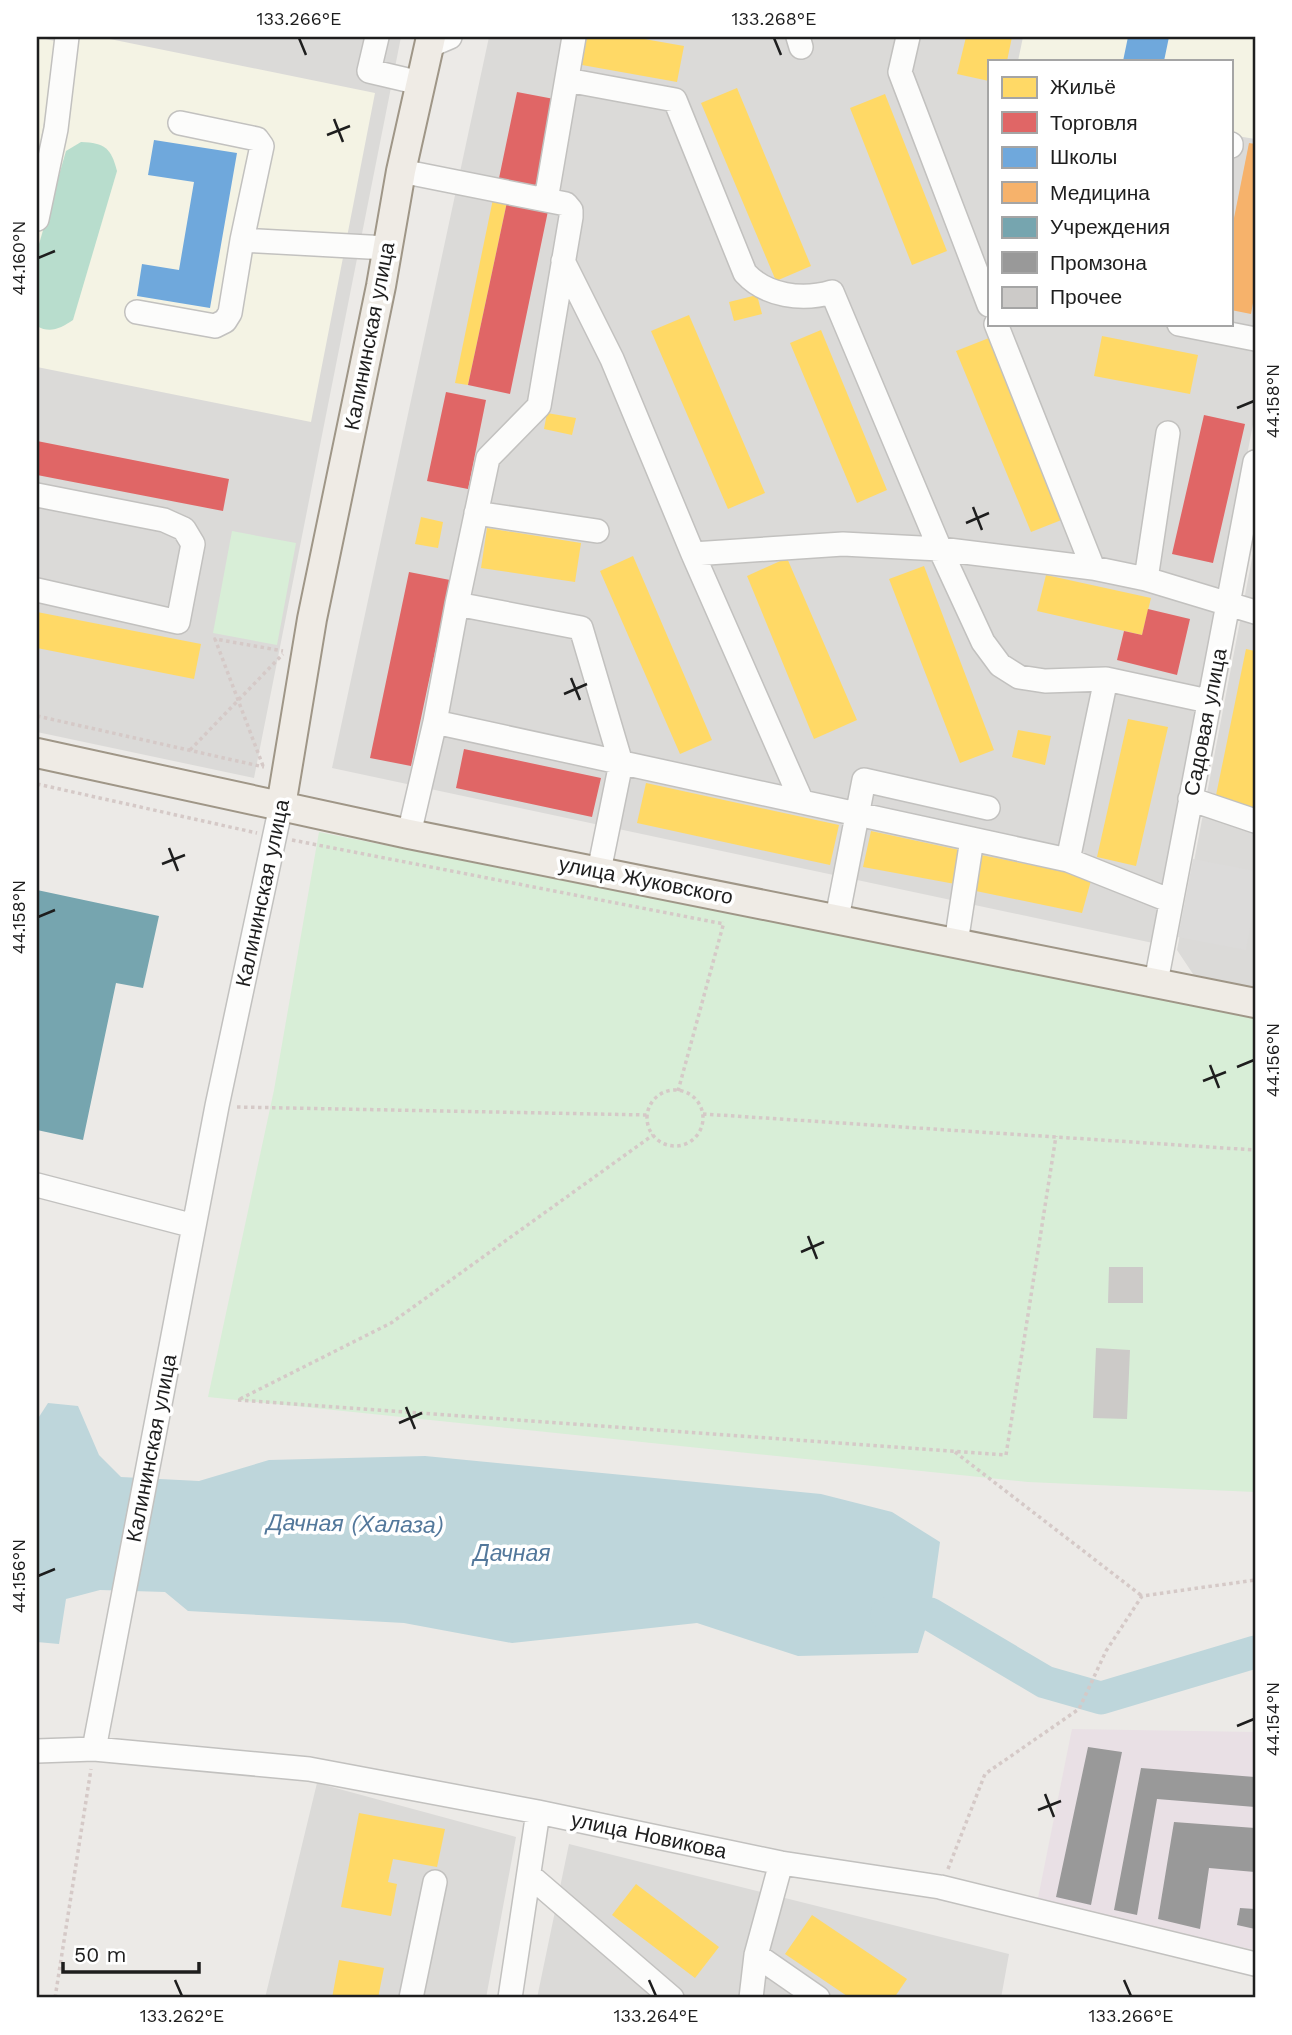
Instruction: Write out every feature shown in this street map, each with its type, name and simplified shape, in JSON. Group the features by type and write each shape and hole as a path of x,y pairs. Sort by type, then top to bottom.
{"main road":[{"name":"Калининская улица","path":"281,806 274,769 312,619 401,171 421,83 437,40"},
{"name":"улица Жуковского","path":"37,753 409,834 1255,1003"}],"street":[{"path":"37,219 56,129 67,37"},
{"path":"377,37 369,71 421,83"},
{"path":"547,200 574,37"},
{"path":"908,37 900,72 988,302"},
{"path":"567,80 675,100 745,273 755,284 769,291 814,297 832,292 940,549 983,642 1000,665 1019,677 1045,681 1107,679 1208,701"},
{"path":"137,312 215,326 225,321 230,313 261,146 257,139 180,124"},
{"path":"401,171 566,204 571,210 538,406 488,458 435,722 409,834"},
{"path":"243,240 387,248"},
{"path":"563,261 612,359 693,554 803,802"},
{"path":"997,326 1093,568"},
{"path":"1194,326 1255,339"},
{"path":"1146,579 1168,433"},
{"name":"Садовая улица","path":"1156,982 1255,462"},
{"path":"37,495 163,520 184,529 193,544 178,622 37,590"},
{"path":"476,513 597,531"},
{"path":"693,554 843,544 940,549 1093,568 1146,579 1255,612"},
{"path":"457,604 581,628 621,763 599,871"},
{"path":"1068,860 1107,679"},
{"path":"435,722 1068,860 1171,901"},
{"path":"836,918 864,780 988,808"},
{"path":"1190,799 1255,821"},
{"name":"Калининская улица","path":"94,1749 217,1106 281,806"},
{"path":"956,943 972,839"},
{"path":"37,1185 194,1226"},
{"name":"улица Новикова","path":"37,1751 94,1749 309,1769 538,1812 782,1863 940,1887 1255,1964"},
{"path":"510,1998 538,1812"},
{"path":"751,1998 756,1955 782,1863"},
{"path":"529,1875 672,1998"},
{"path":"411,1998 435,1882"},
{"path":"756,1955 818,1998"}],"path":[{"path":"190,750 238,701 276,662 286,652 215,639 238,701 274,769"},
{"path":"37,716 274,769"},
{"path":"37,784 273,836 724,924"},
{"path":"678,1091 724,924 728,896"},
{"path":"670,1091 678,1091 695,1098 703,1114 700,1132 686,1144 668,1145 649,1129 648,1115 655,1099 670,1091"},
{"path":"217,1106 648,1115"},
{"path":"703,1114 1255,1150"},
{"path":"653,1135 391,1323 238,1400 1006,1455 1056,1136"},
{"path":"955,1452 1142,1595 1255,1580"},
{"path":"940,1887 985,1774 1079,1709 1106,1651 1142,1595"},
{"path":"55,1998 94,1749"}],"shaded area":[{"path":"37,37 401,37 254,778 37,732"},
{"path":"37,37 59,42 37,160"},
{"path":"67,37 100,37 375,93 311,422 37,367 37,191"},
{"path":"489,37 1255,37 1255,414 1153,943 332,768"},
{"path":"1023,37 1255,37 1255,139 1232,135 1232,60 1018,60"},
{"path":"1255,543 1255,989 1195,977 1177,950"},
{"path":"1193,859 1255,871 1255,902 1246,950 1178,937"},
{"path":"1072,1729 1255,1732 1255,1950 1037,1903"},
{"path":"317,1783 516,1837 486,1998 265,1998"},
{"path":"569,1844 1009,1954 1001,1998 537,1998"}],"green space":[{"path":"81,142 106,148 117,171 73,320 60,328 46,330 37,326 37,251 66,151"},
{"path":"232,531 296,543 277,645 213,633"},
{"path":"319,832 1255,1018 1255,1492 1028,1482 208,1397 274,1090"}],"water":[{"name":"Дачная","path":"48,1403 78,1406 99,1455 121,1477 199,1481 269,1460 425,1456 821,1494 892,1512 940,1542 930,1614 918,1653 798,1656 697,1623 512,1643 404,1623 188,1611 165,1592 100,1590 66,1599 59,1644 37,1642 37,1420"}],"building: Жильё":[{"path":"587,37 633,37 684,46 677,82 582,65"},
{"path":"966,37 1012,37 1007,60 988,60 988,81 957,74"},
{"path":"737,88 811,266 776,281 701,103"},
{"path":"885,94 947,251 912,265 850,108"},
{"path":"493,199 507,202 468,385 455,383"},
{"path":"757,295 762,314 734,321 729,302"},
{"path":"689,315 765,493 728,509 651,331"},
{"path":"821,330 887,490 857,503 790,343"},
{"path":"1102,336 1198,355 1190,394 1094,376"},
{"path":"989,338 1064,519 1031,532 956,351"},
{"path":"547,413 576,418 572,435 544,429"},
{"path":"421,517 443,522 438,548 415,544"},
{"path":"487,528 581,543 575,582 481,568"},
{"path":"633,556 712,740 680,754 600,571"},
{"path":"787,558 857,720 814,739 747,576"},
{"path":"924,566 994,750 960,763 889,579"},
{"path":"1046,575 1151,598 1142,635 1037,611"},
{"path":"37,612 201,644 194,679 37,648"},
{"path":"1246,649 1255,651 1255,813 1214,805"},
{"path":"1128,719 1168,727 1136,866 1097,857"},
{"path":"1018,730 1051,736 1045,765 1012,757"},
{"path":"646,783 839,825 830,865 637,823"},
{"path":"871,831 964,851 955,884 863,867"},
{"path":"981,855 1092,877 1082,913 971,890"},
{"path":"359,1813 445,1829 437,1867 393,1859 388,1882 397,1884 391,1916 341,1907"},
{"path":"636,1884 719,1947 695,1978 612,1915"},
{"path":"812,1915 907,1979 894,1998 850,1998 785,1954"},
{"path":"339,1960 384,1968 378,1998 332,1998"}],"building: Торговля":[{"path":"517,92 554,99 535,191 498,183"},
{"path":"507,202 548,211 510,394 468,385"},
{"path":"446,392 486,400 468,489 427,481"},
{"path":"1204,415 1245,424 1213,563 1172,554"},
{"path":"37,441 229,479 223,511 37,475"},
{"path":"409,572 450,580 411,766 370,758"},
{"path":"1148,609 1190,619 1177,675 1117,660 1124,631 1142,635"},
{"path":"464,749 601,778 592,817 456,788"}],"building: Школы":[{"path":"1128,37 1169,37 1164,60 1123,60"},
{"path":"154,140 237,153 210,308 137,296 142,264 179,270 194,182 148,175"}],"building: Медицина":[{"path":"1249,143 1255,144 1255,292 1251,314 1232,310 1232,228"}],"building: Учреждения":[{"path":"37,890 159,916 143,988 116,983 83,1140 37,1130"}],"building: Промзона":[{"path":"1088,1747 1122,1752 1091,1905 1056,1897"},
{"path":"1141,1768 1255,1777 1255,1807 1157,1799 1137,1915 1114,1910"},
{"path":"1174,1822 1255,1828 1255,1872 1209,1868 1200,1929 1158,1919"},
{"path":"1240,1908 1255,1909 1255,1929 1237,1925"}],"building: Прочее":[{"path":"1109,1267 1143,1267 1143,1303 1108,1303"},
{"path":"1096,1348 1130,1350 1127,1419 1093,1418"}],"waterway":[{"name":"Дачная (Халаза)","path":"887,1614 930,1614 1045,1682 1101,1698 1255,1652"}]}
